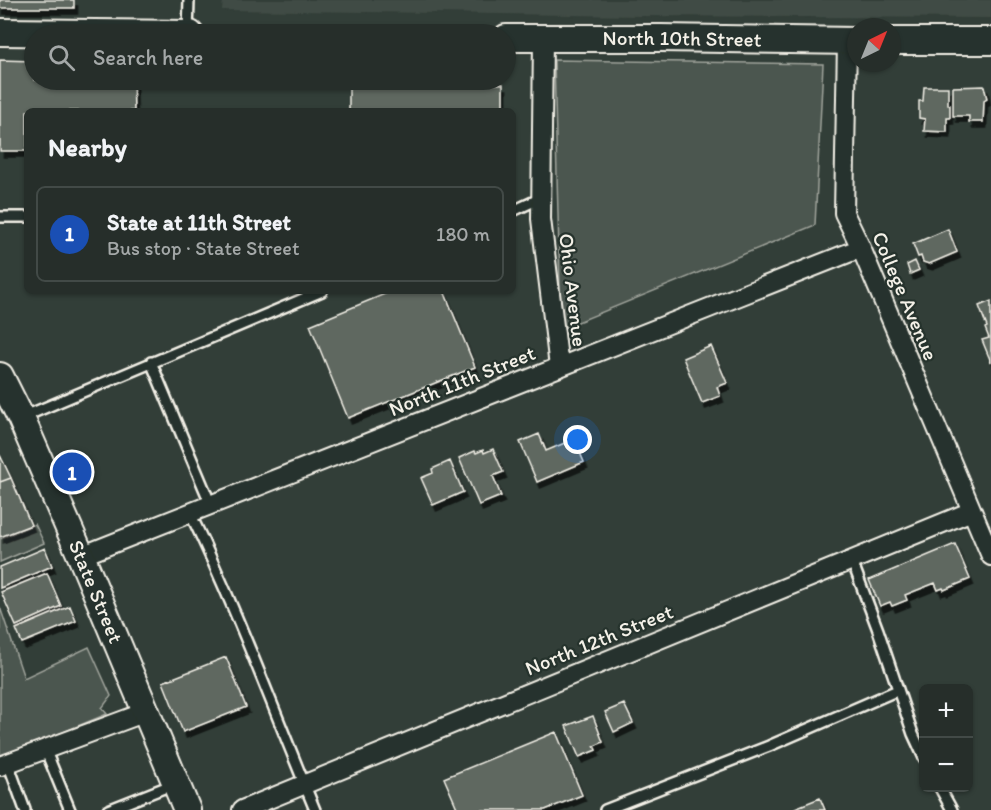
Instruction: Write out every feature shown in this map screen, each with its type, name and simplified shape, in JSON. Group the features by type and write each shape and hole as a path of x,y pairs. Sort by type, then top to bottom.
{"main road":[{"path":"0,32 24,32"},
{"name":"North 10th Street","path":"516,38 847,41"},
{"path":"901,41 991,41"},
{"name":"State Street","path":"0,376 21,418 81,556 187,810"}],"street":[{"name":"Ohio Avenue","path":"543,39 541,219 560,367"},
{"name":"College Avenue","path":"850,72 844,213 861,248 991,556"},
{"name":"North 11th Street","path":"81,556 861,248"},
{"name":"North 12th Street","path":"242,810 972,512"},
{"path":"4,765 146,712"}],"lane":[{"path":"189,0 189,24"},
{"path":"516,210 541,198"},
{"path":"0,217 24,217"},
{"path":"21,418 298,295"},
{"path":"151,362 211,505"},
{"path":"190,513 234,608 315,810"},
{"path":"852,561 919,747"},
{"path":"606,810 769,746 898,690"},
{"path":"45,749 70,810"},
{"path":"4,765 25,810"},
{"path":"108,810 176,783"},
{"path":"942,792 952,810"}],"shaded area":[{"path":"223,0 991,0 991,18 222,10"},
{"path":"554,60 823,64 815,225 561,329"},
{"path":"35,524 44,543 0,562 0,539"},
{"path":"0,607 24,678 89,647 111,696 102,708 107,714 0,758"}],"building":[{"path":"0,0 74,0 74,8 0,8"},
{"path":"0,60 24,61 24,90 133,90 134,108 24,108 24,151 0,151"},
{"path":"984,86 987,99 984,101 983,122 969,122 969,116 953,116 953,87"},
{"path":"924,87 948,87 950,118 947,118 947,132 924,131 925,119 919,118 919,101 923,101"},
{"path":"349,90 503,90 503,108 349,108"},
{"path":"948,229 957,252 929,264 923,262 921,256 918,257 913,244"},
{"path":"915,261 919,270 910,274 907,265"},
{"path":"385,294 445,294 475,367 348,418 310,325"},
{"path":"991,301 991,362 982,340 989,338 979,306"},
{"path":"711,346 727,383 717,387 720,396 702,403 683,358"},
{"path":"539,434 546,451 574,439 584,462 537,482 520,442"},
{"path":"493,449 503,472 493,476 501,496 479,505 459,458 475,451 476,453 483,450 484,453"},
{"path":"0,455 11,478 0,482"},
{"path":"450,461 463,492 433,505 421,478 433,473 432,469"},
{"path":"11,478 31,525 0,537 0,482"},
{"path":"955,544 970,579 944,590 943,588 938,590 935,583 905,595 907,600 892,606 890,602 880,606 869,580"},
{"path":"45,548 52,566 0,588 0,567"},
{"path":"47,573 61,606 16,626 1,592"},
{"path":"70,606 76,621 22,643 16,629"},
{"path":"226,657 246,707 183,732 163,682"},
{"path":"624,704 633,723 614,732 605,712"},
{"path":"593,716 603,742 594,746 596,750 579,757 566,726"},
{"path":"556,732 582,795 545,810 458,810 444,778"},
{"path":"820,798 825,810 796,810 795,808"}],"place":[{"name":"State at 11th Street","path":"72,472"}]}
